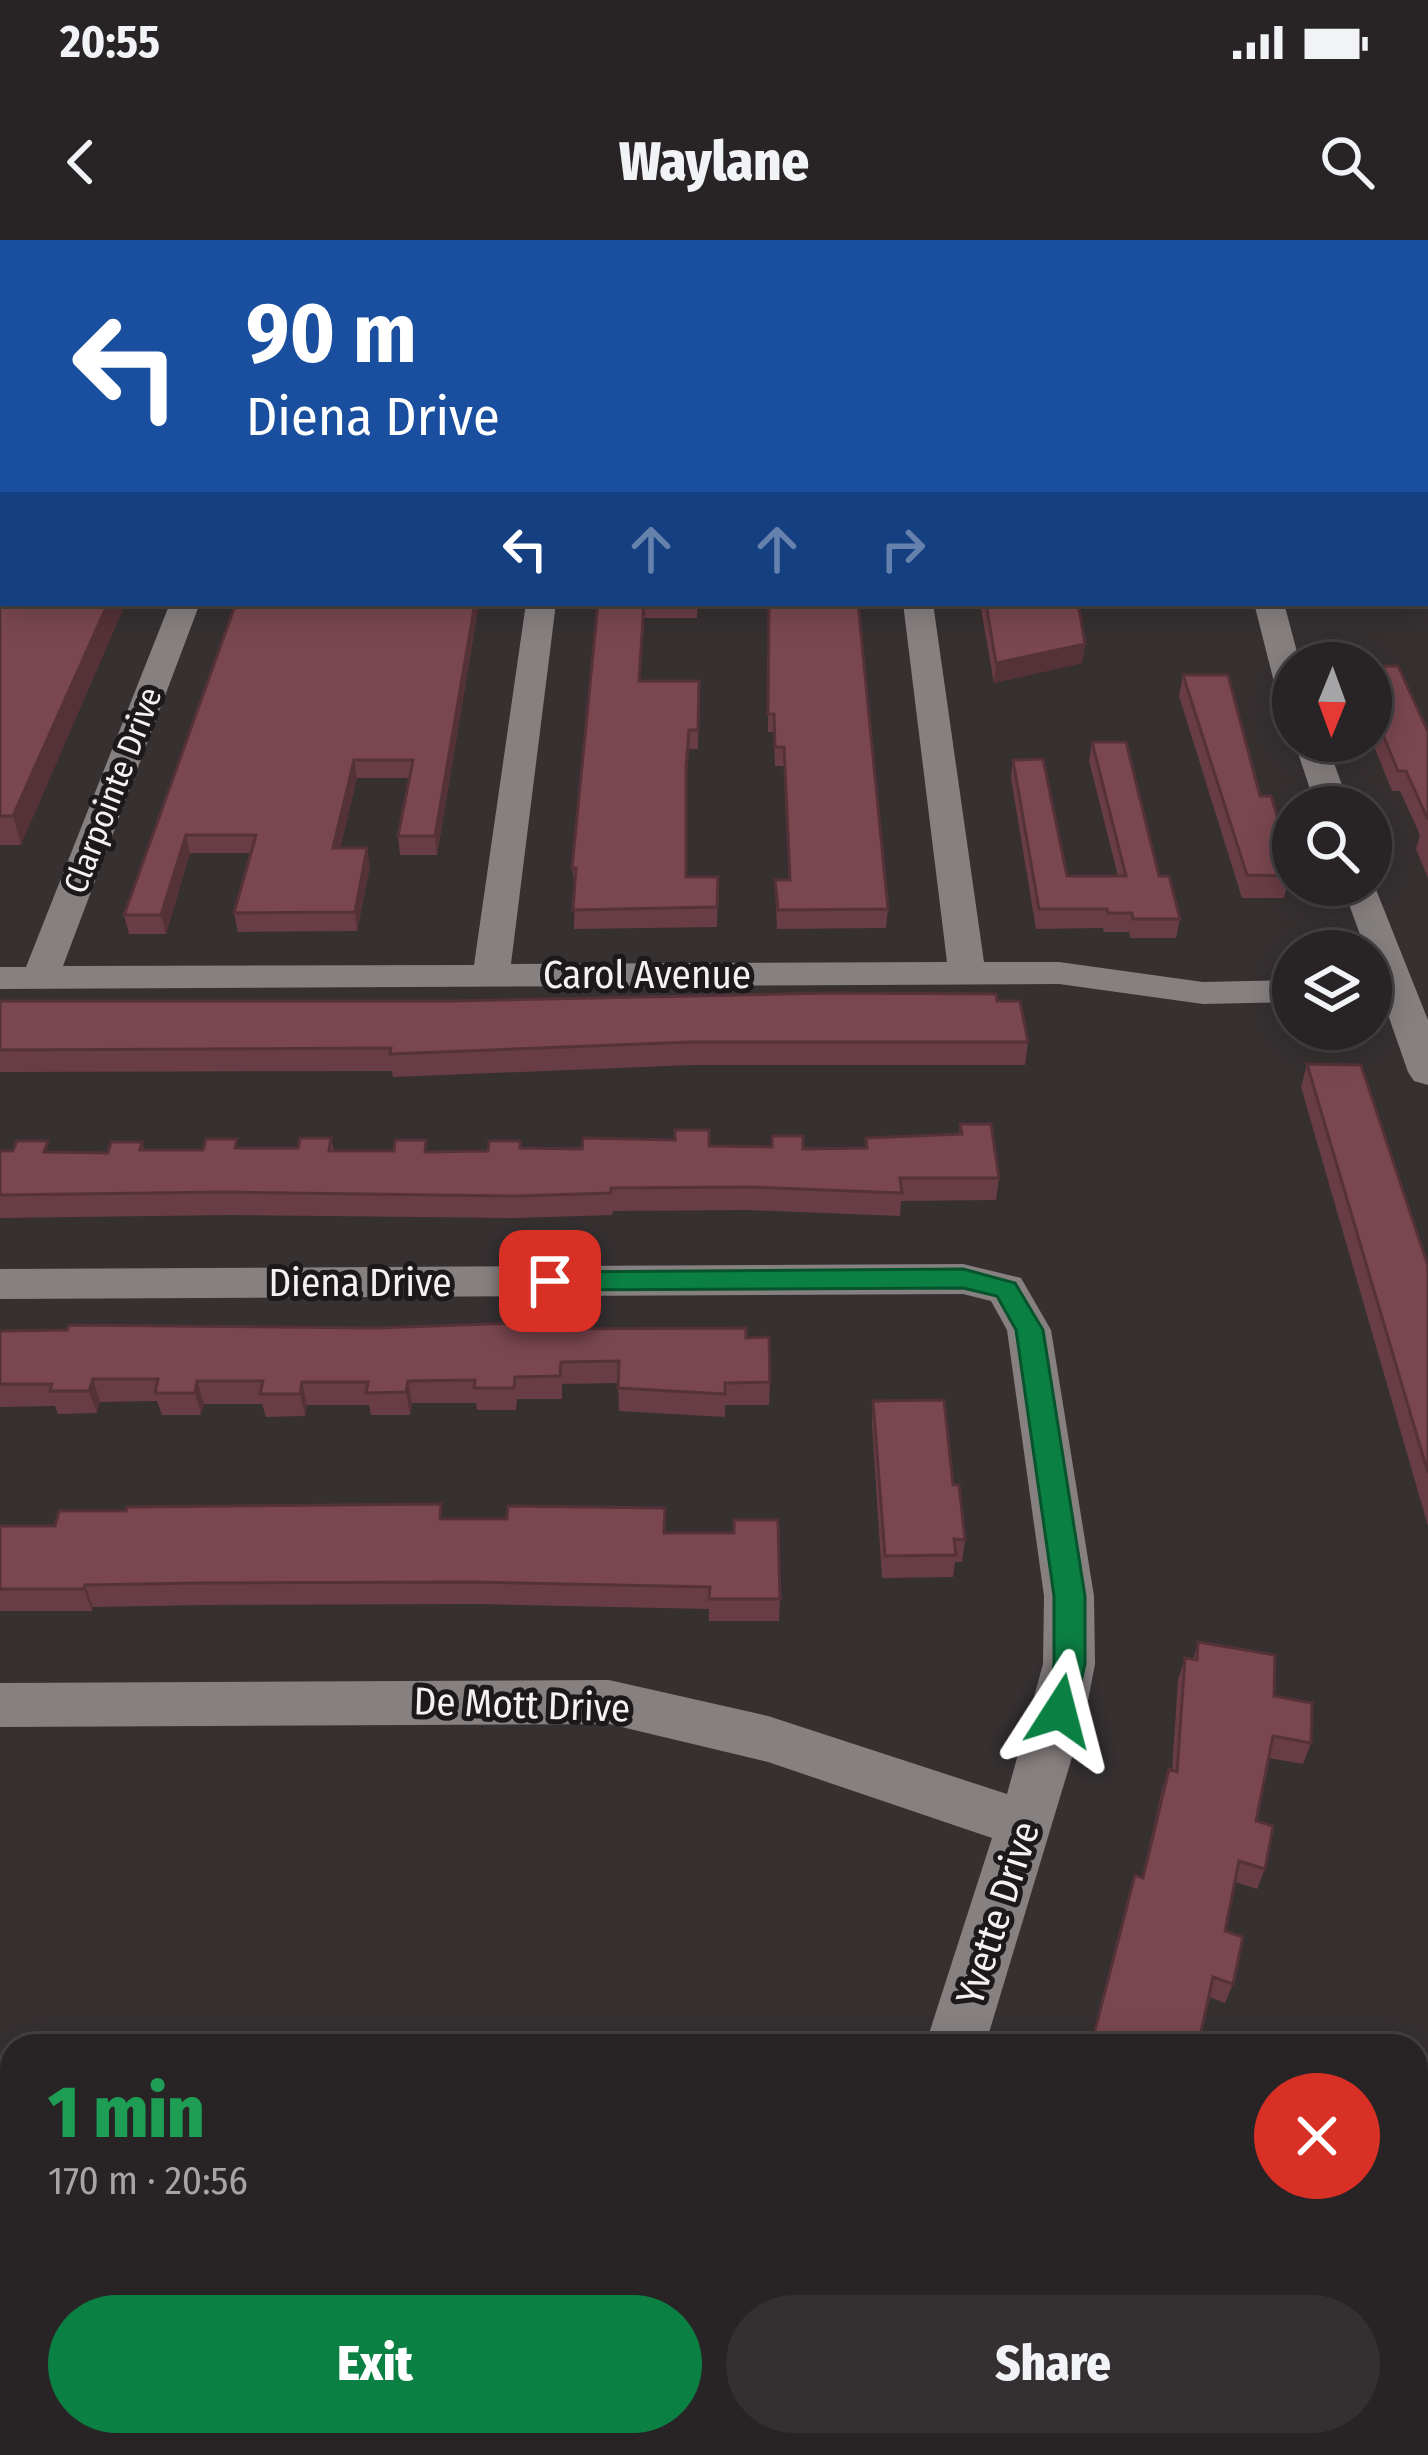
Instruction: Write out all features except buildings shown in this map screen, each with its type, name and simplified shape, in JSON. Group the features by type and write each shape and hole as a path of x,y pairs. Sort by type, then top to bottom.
{"street":[{"name":"Clarpointe Drive","path":"40,977 184,606"},
{"path":"491,975 541,606"},
{"path":"917,606 967,973"},
{"path":"1270,606 1279,642"},
{"name":"Carol Avenue","path":"0,978 967,973 1059,974 1203,993 1272,991"},
{"path":"1392,1004 1428,1072"},
{"name":"Diena Drive","path":"0,1285 963,1279 1006,1289"},
{"name":"Yvette Drive","path":"959,2034 1060,1711 1071,1636 1070,1596 1029,1330 1006,1289"},
{"name":"De Mott Drive","path":"0,1705 609,1702 738,1730 1026,1825"}],"route":[{"path":"550,1281 963,1279 1006,1289 1029,1330 1070,1596 1069,1664 1060,1711"}]}
